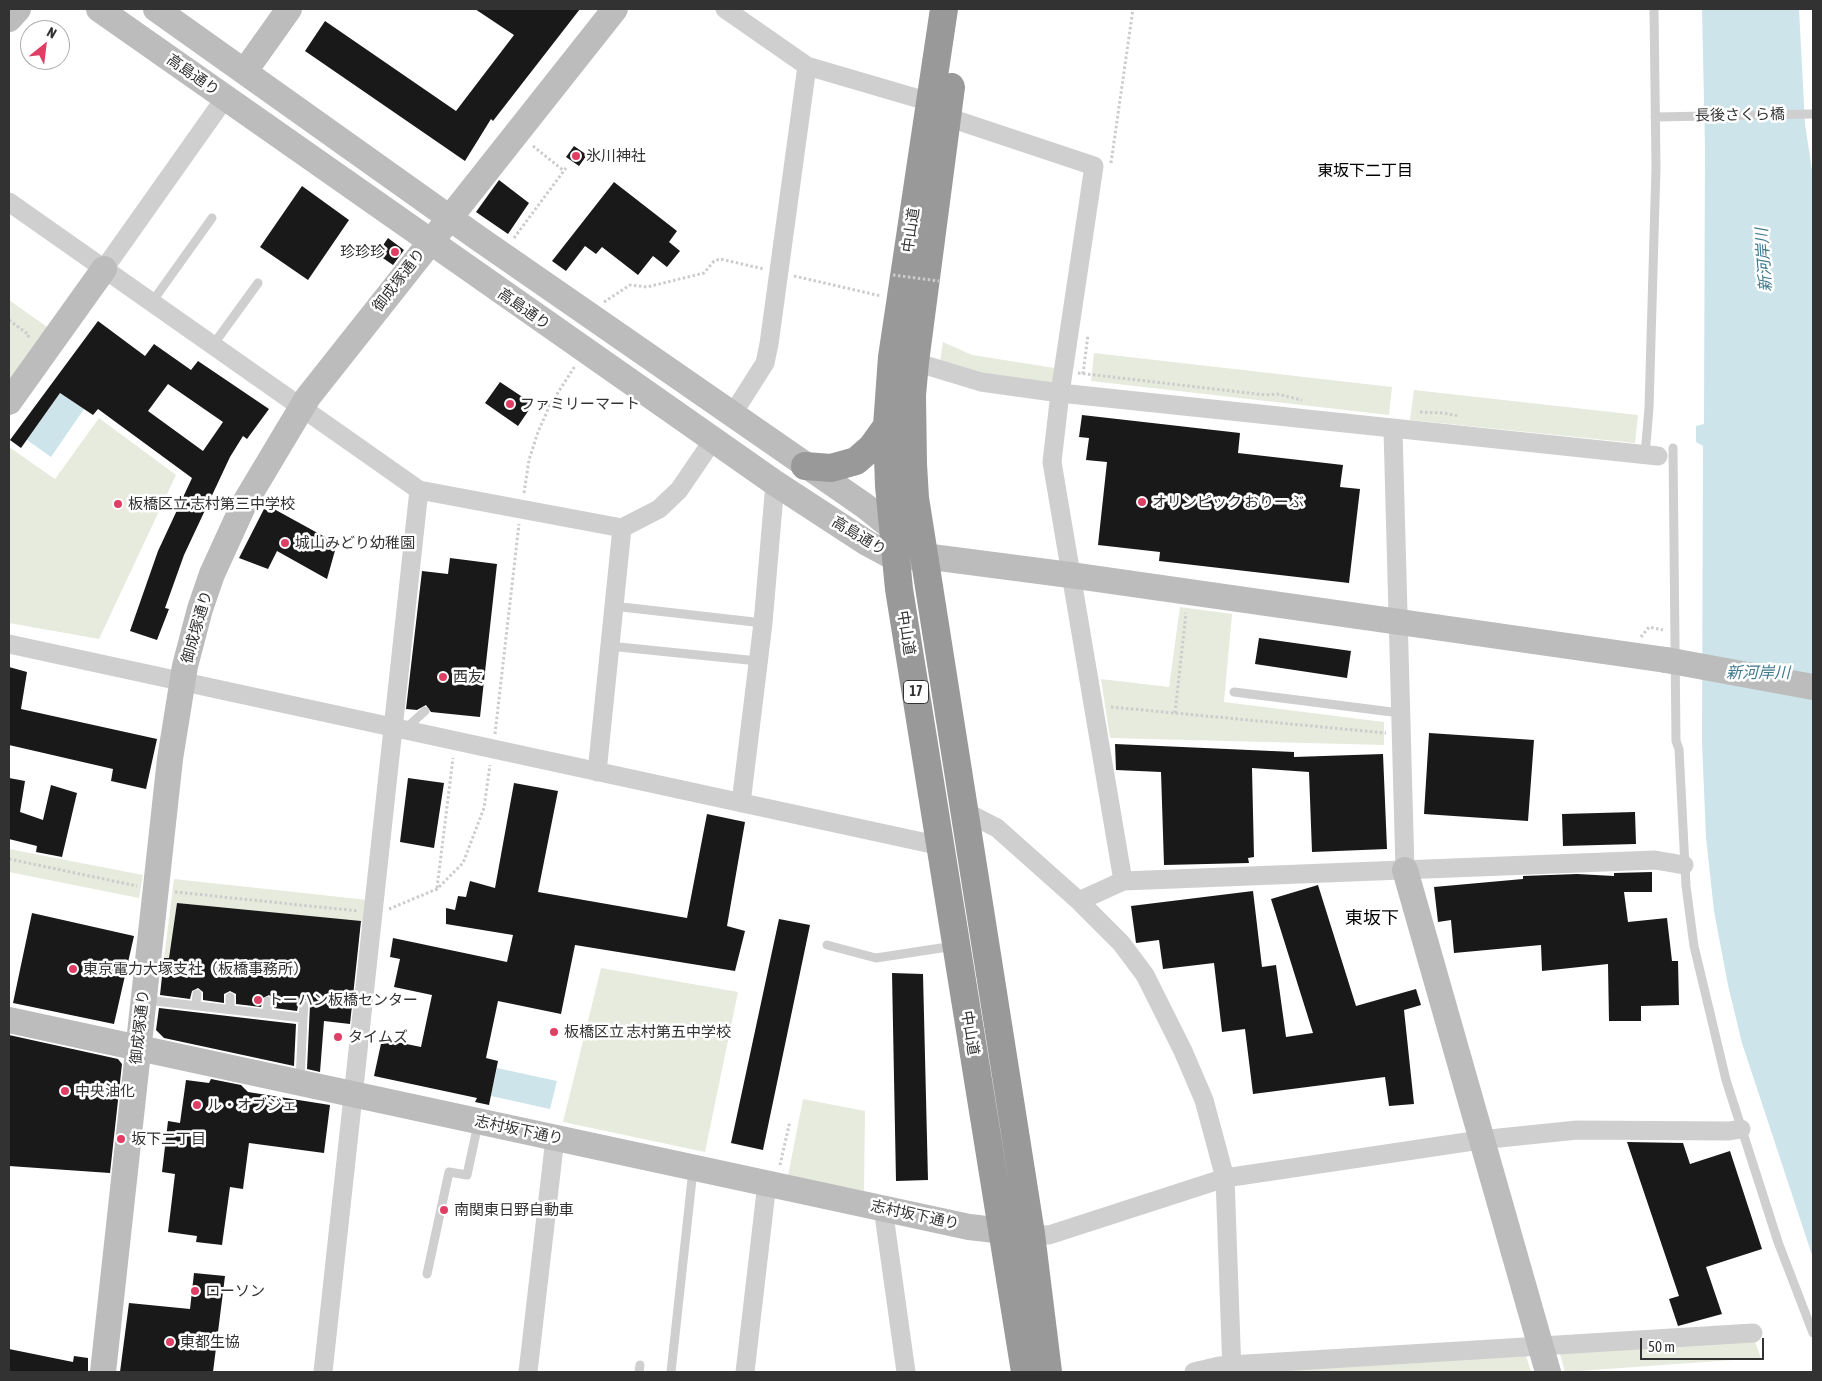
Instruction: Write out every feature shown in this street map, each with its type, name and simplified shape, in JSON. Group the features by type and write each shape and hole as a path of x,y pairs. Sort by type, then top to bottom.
{"highway":[{"name":"中山道","path":"944,9 939,110 912,403 912,464 924,556 1031,1234 1048,1372"},
{"name":"中山道","path":"960,9 892,357 886,426 891,525 895,558 1025,1372"},
{"path":"805,466 830,468 856,461 872,447 886,426"}],"street":[{"path":"9,19 18,9"},
{"name":"高島通り","path":"99,9 775,483 867,543 895,558 924,556"},
{"name":"高島通り","path":"156,9 449,217 891,525 924,556"},
{"path":"245,71 289,9"},
{"name":"御成塚通り","path":"103,1372 125,1116 138,1048 170,759 182,682 200,609 227,539 262,472 301,407 429,242 615,9"},
{"path":"725,9 807,66 939,110 1094,166 1052,462 1123,881"},
{"path":"732,415 765,363 807,66"},
{"path":"9,402 225,98"},
{"path":"9,202 419,490 622,528 659,509 679,490 713,440"},
{"path":"915,362 981,382 1062,385 1393,430 1662,454"},
{"path":"1393,430 1405,870 1480,1140 1548,1372"},
{"path":"741,803 763,623 775,483"},
{"path":"323,1372 354,1094 352,1050 399,729 419,490"},
{"path":"597,772 622,528"},
{"path":"924,556 1398,620 1666,660 1813,687"},
{"path":"9,644 941,846"},
{"path":"964,811 997,828 1079,901 1121,943 1145,975 1204,1100 1225,1178 1232,1369"},
{"path":"1079,901 1123,881 1655,860 1684,865"},
{"name":"志村坂下通り","path":"9,1020 693,1167 774,1179 882,1208 969,1227 1031,1234"},
{"path":"1031,1234 1049,1235 1225,1178 1480,1140 1576,1130 1729,1132 1741,1129"},
{"path":"528,1372 555,1138"},
{"path":"745,1372 774,1179"},
{"path":"882,1208 906,1372"},
{"path":"1194,1372 1753,1333"}],"lane":[{"path":"1654,9 1656,167 1649,408 1662,454 1676,638 1674,689 1684,865 1694,946 1703,991 1726,1080 1792,1283 1813,1333"},
{"name":"長後さくら橋","path":"1655,117 1813,114"},
{"path":"152,302 212,218"},
{"path":"213,345 258,283"},
{"path":"613,606 763,623"},
{"path":"609,646 758,661"},
{"path":"1234,692 1400,712"},
{"path":"399,729 425,711"},
{"path":"827,945 876,958 956,945"},
{"path":"196,1005 197,994"},
{"path":"230,997 230,1009"},
{"path":"143,1000 304,1018"},
{"path":"266,1013 268,1001"},
{"path":"300,1082 304,1004"},
{"path":"427,1274 449,1172 467,1175 478,1121"},
{"path":"671,1372 693,1167"}],"path":[{"path":"513,240 565,169 528,142"},
{"path":"604,303 630,285 647,287 704,273 714,261 720,260 883,296"},
{"path":"893,275 939,281"},
{"path":"9,320 29,335 24,343"},
{"path":"380,913 436,889 463,863 484,808 493,749 521,510 529,460 538,432 550,405 576,366"},
{"path":"1062,385 1076,373 1277,394 1311,402"},
{"path":"1414,411 1444,413 1467,418"},
{"path":"1175,713 1187,605"},
{"path":"1092,706 1386,732"},
{"path":"436,889 455,741"},
{"path":"9,859 156,890 359,911"},
{"path":"774,1179 790,1121"}],"shaded area":[{"path":"9,300 50,329 9,386"},
{"path":"943,342 972,355 1055,368 1053,387 980,377 940,362"},
{"path":"1094,353 1392,387 1389,415 1091,381"},
{"path":"1414,390 1638,415 1635,443 1410,420"},
{"path":"99,418 176,475 99,639 9,623 9,447 55,479"},
{"path":"1180,607 1232,614 1224,702 1384,722 1384,745 1110,738 1101,679 1169,687"},
{"path":"9,849 143,875 139,898 9,872"},
{"path":"174,879 368,900 365,922 177,903 169,958 164,958"},
{"path":"601,968 738,992 705,1152 563,1122"},
{"path":"803,1099 865,1111 864,1191 788,1176"},
{"path":"1754,1339 1761,1358 1565,1372 1560,1354"},
{"path":"1526,1356 1531,1372 1246,1372"}],"water":[{"name":"新河岸川","path":"1702,9 1799,9 1805,124 1813,177 1813,1258 1742,1043 1728,985 1714,911 1706,837 1702,742 1703,446 1696,442 1696,426 1704,424 1705,147"},
{"path":"60,393 84,409 51,457 27,440"},
{"path":"497,1068 557,1081 550,1109 491,1096"}],"building":[{"path":"475,9 580,9 493,121 491,119 465,161 305,51 325,21 456,111 514,35"},
{"path":"574,146 587,155 579,166 566,157"},
{"path":"499,180 529,203 508,234 476,212"},
{"path":"614,182 677,231 669,242 680,251 667,267 653,256 638,275 602,247 596,254 585,246 566,271 552,261"},
{"path":"302,186 349,220 308,280 260,247"},
{"path":"388,238 404,250 393,265 377,254"},
{"path":"98,321 145,356 154,344 191,370 198,361 269,409 247,439 243,436 230,457 184,555 165,608 169,609 157,640 130,631 158,551 192,478 98,409 93,415 60,393 21,448 10,440","holes":["168,384 223,422 203,451 148,411"]},
{"path":"500,382 533,404 518,426 485,403"},
{"path":"1082,415 1240,433 1238,453 1343,465 1340,487 1360,489 1349,583 1159,561 1160,552 1098,545 1107,462 1086,460 1089,438 1079,437"},
{"path":"264,509 272,513 274,509 334,542 333,545 336,547 327,579 277,551 268,569 239,558"},
{"path":"450,558 497,564 480,717 431,712 426,705 417,710 406,709 422,571 448,574"},
{"path":"1259,638 1351,651 1347,678 1255,664"},
{"path":"9,667 27,672 21,709 157,739 146,789 111,781 113,769 9,745"},
{"path":"1429,733 1534,740 1528,821 1424,814"},
{"path":"1115,744 1294,752 1294,757 1383,754 1387,849 1312,852 1309,772 1252,768 1254,857 1248,858 1249,863 1164,865 1161,772 1116,770"},
{"path":"9,778 25,781 20,812 43,820 51,785 77,793 62,857 36,852 37,846 9,839"},
{"path":"408,778 444,783 434,848 400,842"},
{"path":"514,783 558,791 538,892 687,918 707,814 745,822 727,926 745,931 735,971 575,945 561,1014 498,1001 486,1058 498,1061 489,1105 475,1102 477,1098 374,1076 382,1039 421,1047 432,995 394,987 400,959 390,957 393,938 507,962 513,935 446,924 446,908 455,910 458,896 466,897 470,881 495,888"},
{"path":"1635,812 1636,844 1563,846 1562,814"},
{"path":"1652,872 1652,892 1624,892 1628,922 1667,918 1672,961 1678,961 1679,1005 1641,1006 1641,1021 1609,1021 1608,964 1542,971 1541,945 1454,953 1451,920 1438,922 1434,887 1523,879 1523,876 1577,874 1614,876 1614,873"},
{"path":"1318,885 1356,1006 1416,989 1421,1005 1404,1010 1414,1104 1389,1106 1385,1077 1253,1094 1245,1029 1222,1032 1214,963 1163,969 1159,940 1136,943 1131,906 1253,891 1262,967 1276,965 1286,1037 1313,1033 1271,899"},
{"name":"トーハン板橋センター","path":"177,903 361,921 350,1024 324,1021 320,1072 307,1069 310,1005 307,1000 299,1001 297,1011 274,1008 274,999 269,995 263,998 261,1007 236,1004 236,994 230,991 224,994 224,1003 203,1000 203,992 198,988 192,991 190,999 160,995 164,958 169,958"},
{"name":"東京電力大塚支社（板橋事務所）","path":"32,913 134,936 114,1024 13,1003"},
{"path":"779,919 810,925 763,1150 731,1143"},
{"path":"892,973 923,974 928,1180 896,1181"},
{"path":"159,1008 296,1024 294,1066 164,1038 156,1030"},
{"name":"中央油化","path":"9,1035 118,1059 122,1064 110,1173 9,1166"},
{"path":"211,1079 241,1085 248,1092 330,1105 324,1153 249,1143 243,1189 230,1187 222,1245 196,1242 197,1236 168,1232 175,1174 162,1172 168,1121 180,1123 186,1080 209,1083"},
{"path":"1627,1142 1683,1143 1690,1164 1730,1151 1762,1249 1706,1267 1722,1314 1678,1326 1669,1299 1679,1296"},
{"name":"東都生協","path":"194,1273 225,1276 213,1372 120,1372 129,1303 190,1309"},
{"path":"9,1349 73,1362 74,1356 88,1358 88,1372 9,1372"}],"place":[{"name":"氷川神社","path":"576,156"},
{"name":"珍珍珍","path":"395,252"},
{"name":"ファミリーマート","path":"510,404"},
{"name":"オリンピック おりーぶ","path":"1142,502"},
{"name":"板橋区立 志村第三中学校","path":"118,504"},
{"name":"城山みどり幼稚園","path":"285,543"},
{"name":"西友","path":"443,677"},
{"name":"東京電力大塚支社（板橋事務所）","path":"73,969"},
{"name":"トーハン板橋センター","path":"258,1000"},
{"name":"板橋区立 志村第五中学校","path":"554,1032"},
{"name":"タイムズ","path":"338,1037"},
{"name":"中央油化","path":"65,1091"},
{"name":"ル・オブジェ","path":"197,1105"},
{"name":"坂下二丁目","path":"121,1139"},
{"name":"南関東日野自動車","path":"444,1210"},
{"name":"ローソン","path":"195,1291"},
{"name":"東都生協","path":"170,1342"}],"district":[{"name":"東坂下二丁目","path":"1365,171"},
{"name":"東坂下","path":"1372,918"}]}
